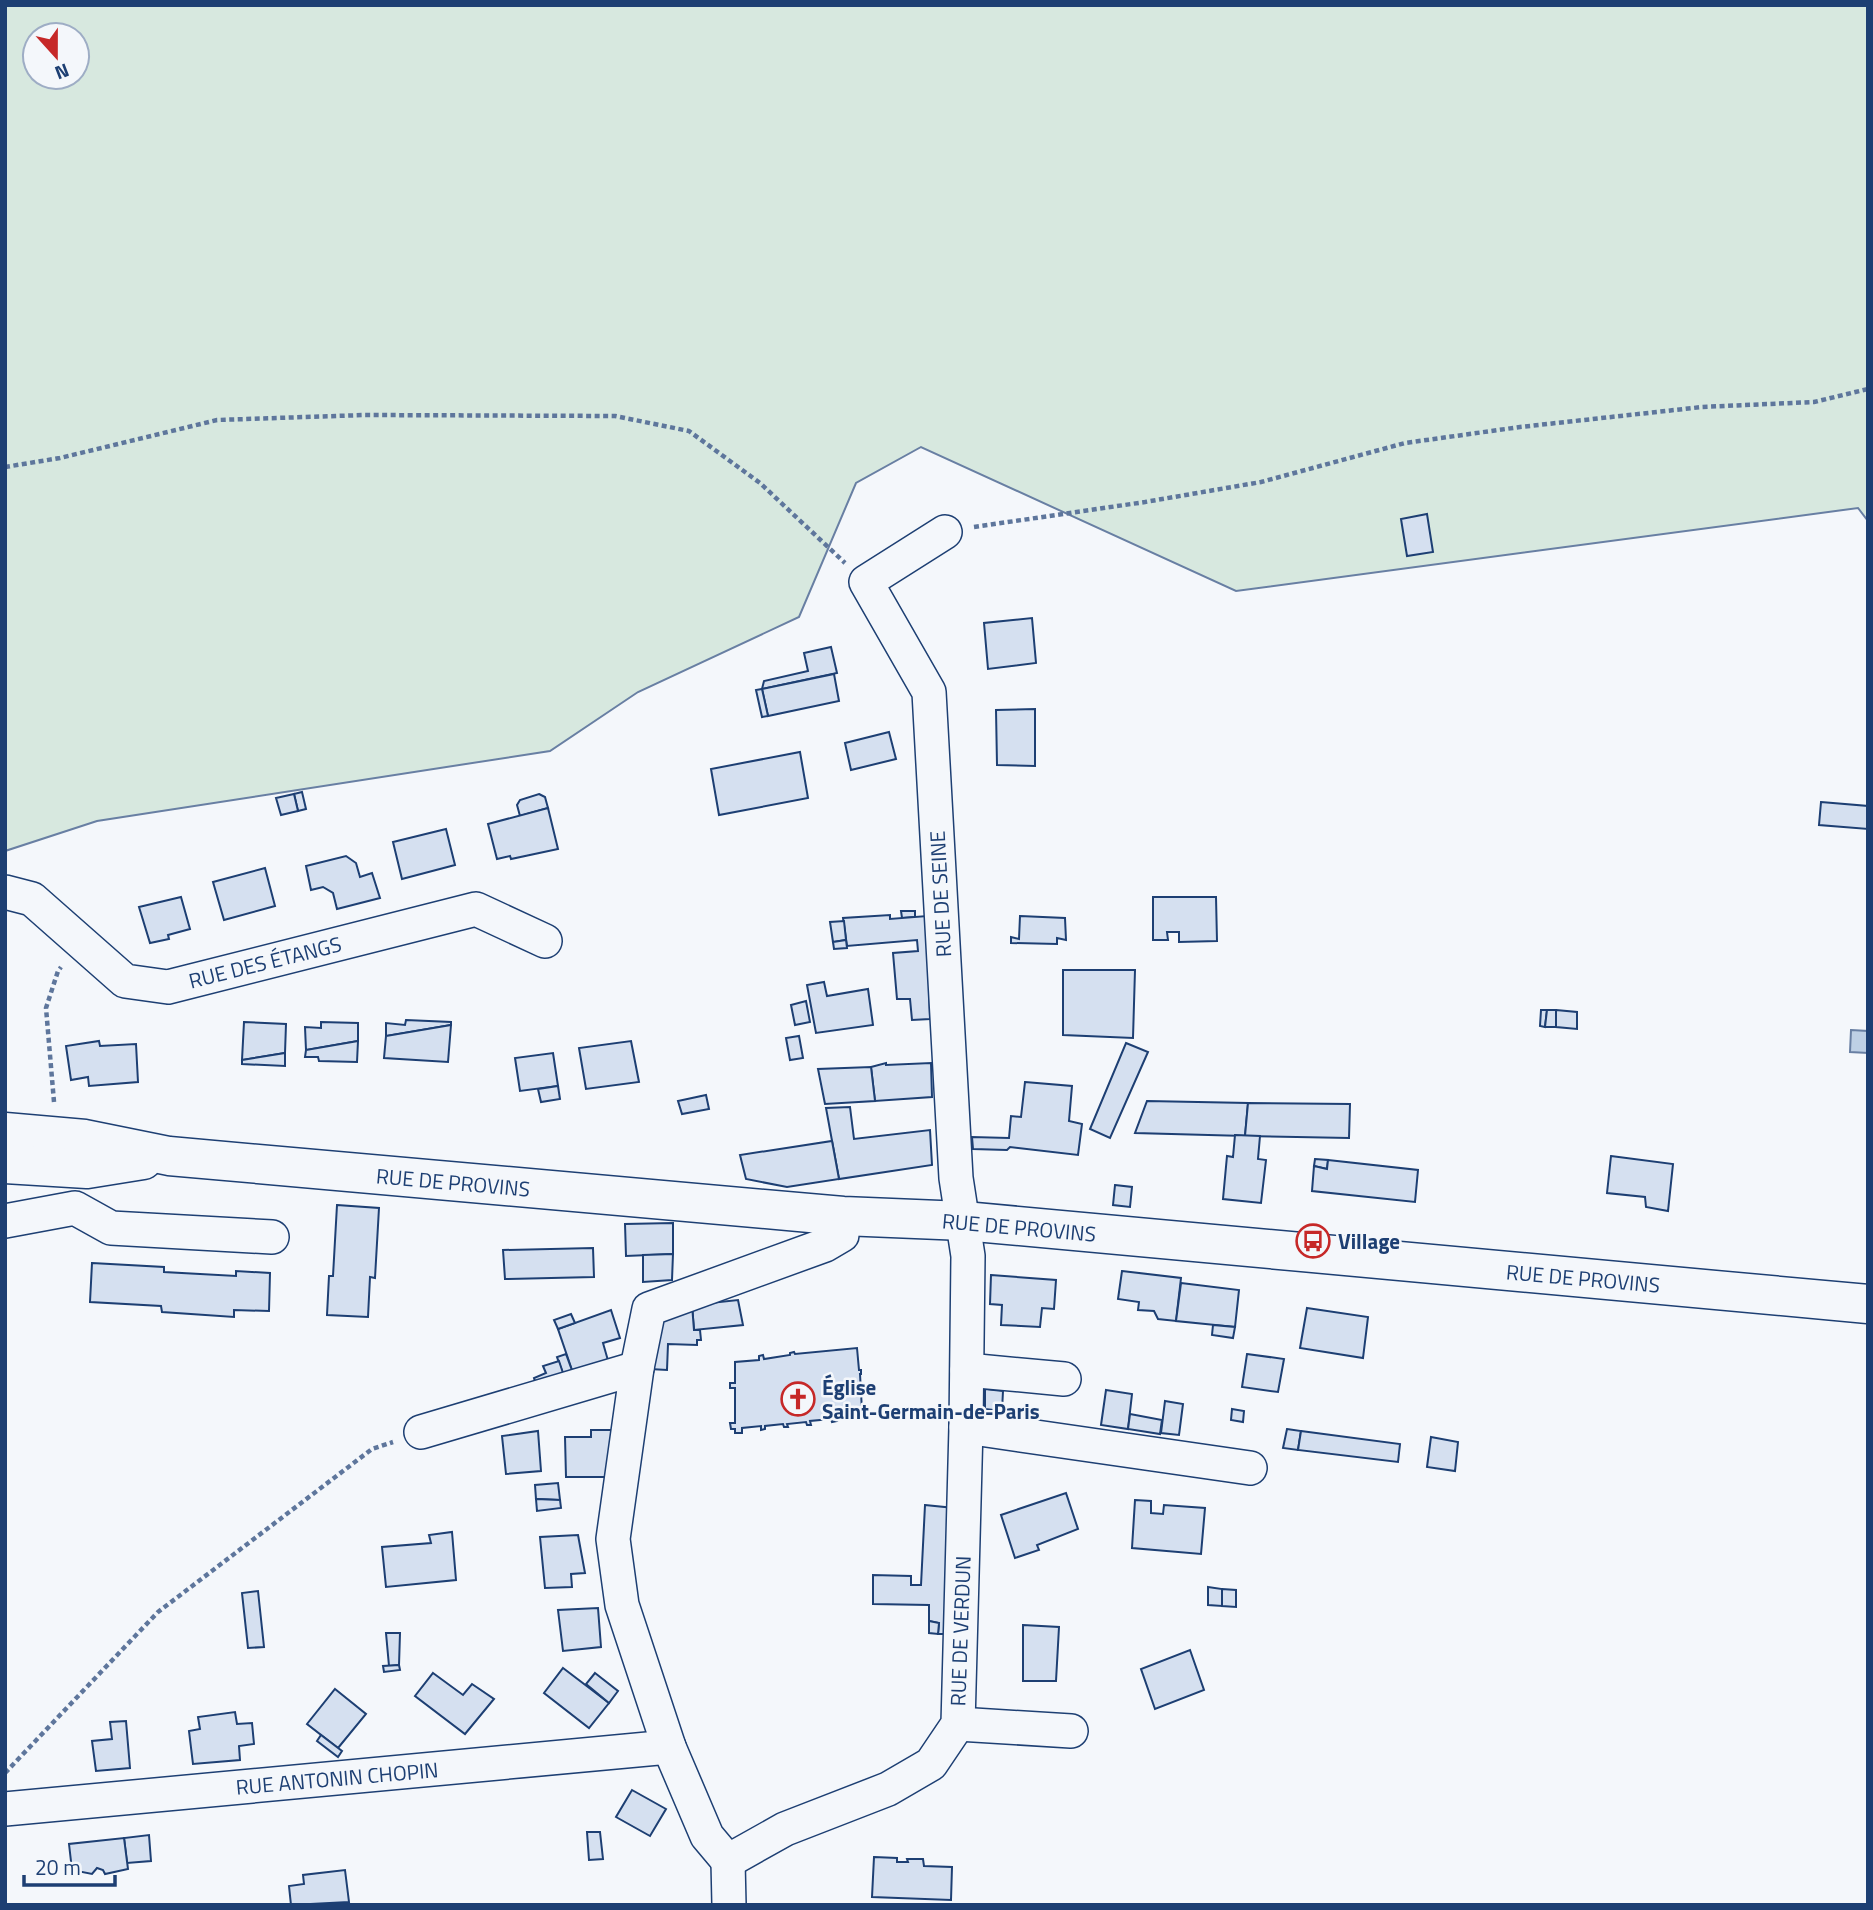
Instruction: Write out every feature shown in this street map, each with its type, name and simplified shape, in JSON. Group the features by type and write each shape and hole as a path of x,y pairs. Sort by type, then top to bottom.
{"main road":[{"path":"5,1132 85,1139 169,1156"},
{"name":"RUE DE PROVINS","path":"169,1156 843,1216 964,1221 1868,1304"},
{"path":"5,1164 87,1169 169,1156"}],"street":[{"path":"866,582 945,533"},
{"name":"RUE DE SEINE","path":"866,582 929,692 956,1178 964,1221"},
{"name":"RUE DES ÉTANGS","path":"5,892 32,899 125,981 169,987 476,909 545,941"},
{"path":"5,1221 75,1208 111,1228 272,1237"},
{"path":"729,1905 727,1861 707,1836 669,1746 622,1605 613,1539 638,1368 649,1309 825,1245 842,1235 843,1216"},
{"name":"RUE DE VERDUN","path":"727,1861 785,1829 888,1789 931,1764 958,1724 967,1427 968,1256 964,1221"},
{"path":"421,1432 638,1368"},
{"path":"967,1370 1064,1379"},
{"path":"967,1427 1251,1468"},
{"path":"958,1724 1071,1731"},
{"name":"RUE ANTONIN CHOPIN","path":"5,1809 669,1746"}],"path":[{"path":"945,533 1261,482 1405,443 1702,407 1814,402 1868,389"},
{"path":"5,467 60,458 217,420 365,415 615,416 689,432 760,483 866,582"},
{"path":"57,1137 46,1008 58,971 83,943"},
{"path":"5,1773 158,1612 372,1449 421,1432"}],"shaded area":[{"path":"5,5 1868,5 1868,521 1858,508 1236,591 921,447 856,483 799,617 638,692 550,751 97,821 5,851"}],"water":[{"path":"1851,1030 1868,1031 1868,1053 1850,1052"}],"building":[{"path":"1427,514 1433,552 1407,556 1401,519"},
{"path":"1032,618 1036,663 988,669 984,623"},
{"path":"831,647 837,673 762,689 764,681 808,671 804,653"},
{"path":"834,674 839,701 768,716 762,689"},
{"path":"762,689 768,716 762,717 756,690"},
{"path":"1035,709 1035,766 997,765 996,710"},
{"path":"889,732 896,759 851,770 845,743"},
{"path":"800,752 808,798 719,815 711,769"},
{"path":"302,792 306,809 298,811 294,794"},
{"path":"294,794 298,811 281,815 276,798"},
{"path":"539,794 545,797 548,808 520,816 517,805 520,800"},
{"path":"1821,802 1868,806 1868,829 1819,825"},
{"path":"548,808 558,849 511,859 510,856 497,859 488,824"},
{"path":"446,829 455,865 402,879 393,842"},
{"path":"346,856 356,863 360,877 372,873 380,898 337,909 333,893 323,887 311,890 306,866"},
{"path":"265,868 275,906 224,920 213,882"},
{"path":"181,897 190,929 168,935 169,939 150,943 139,907"},
{"path":"1153,897 1216,897 1217,941 1179,942 1179,932 1167,932 1168,940 1153,940"},
{"path":"901,911 915,911 915,917 902,918"},
{"path":"890,915 890,919 927,916 930,1019 912,1020 910,999 897,999 893,953 918,951 917,940 847,946 843,918"},
{"path":"1020,916 1065,918 1066,940 1057,938 1057,944 1011,943 1011,937 1019,939"},
{"path":"844,921 846,940 833,942 830,922"},
{"path":"846,940 847,948 834,949 833,942"},
{"path":"1063,970 1135,970 1133,1038 1063,1035"},
{"path":"824,982 827,996 868,989 873,1025 816,1033 807,985"},
{"path":"806,1001 810,1022 795,1025 791,1005"},
{"path":"1541,1010 1547,1010 1545,1027 1540,1026"},
{"path":"1547,1010 1556,1010 1556,1027 1545,1027"},
{"path":"1556,1010 1577,1012 1577,1029 1556,1027"},
{"path":"406,1020 451,1022 451,1025 386,1036 386,1023 405,1025"},
{"path":"244,1022 286,1024 285,1053 242,1060"},
{"path":"321,1022 358,1023 358,1041 306,1050 305,1027 321,1028"},
{"path":"451,1025 448,1062 384,1058 386,1036"},
{"path":"799,1036 803,1058 790,1060 786,1038"},
{"path":"99,1041 100,1046 136,1044 138,1082 89,1086 88,1077 71,1080 66,1046"},
{"path":"358,1041 357,1062 319,1061 318,1057 305,1057 306,1050"},
{"path":"631,1041 639,1082 586,1089 579,1048"},
{"path":"1126,1043 1148,1052 1110,1138 1090,1129"},
{"path":"285,1053 285,1066 242,1064 242,1060"},
{"path":"553,1053 558,1086 520,1091 515,1058"},
{"path":"886,1063 931,1063 932,1097 875,1101 871,1067"},
{"path":"871,1067 875,1101 825,1104 818,1069"},
{"path":"1025,1082 1072,1086 1069,1121 1082,1124 1078,1155 1010,1147 1007,1150 973,1149 972,1137 1009,1138 1011,1116 1021,1117"},
{"path":"558,1086 560,1099 541,1102 538,1089"},
{"path":"706,1095 709,1109 682,1114 678,1101"},
{"path":"1147,1101 1248,1103 1245,1136 1135,1133"},
{"path":"1248,1103 1350,1104 1349,1138 1245,1136"},
{"path":"850,1107 854,1139 930,1130 932,1165 839,1179 826,1108"},
{"path":"1235,1135 1260,1136 1258,1159 1266,1160 1261,1203 1223,1199 1227,1156 1233,1157"},
{"path":"832,1141 839,1179 787,1187 746,1179 740,1155"},
{"path":"1611,1156 1673,1164 1668,1211 1646,1207 1645,1197 1607,1193"},
{"path":"1315,1159 1328,1160 1327,1169 1314,1166"},
{"path":"1328,1160 1418,1170 1415,1202 1312,1191 1314,1166 1327,1169"},
{"path":"1115,1185 1132,1187 1130,1207 1113,1205"},
{"path":"337,1205 379,1208 375,1278 370,1277 368,1317 327,1315 329,1276 333,1276"},
{"path":"673,1223 673,1254 626,1256 625,1224"},
{"path":"593,1248 594,1277 505,1279 503,1250"},
{"path":"673,1254 672,1280 643,1282 643,1255"},
{"path":"92,1263 164,1267 164,1272 236,1276 236,1271 270,1273 269,1311 234,1310 234,1317 162,1312 161,1306 90,1302"},
{"path":"1122,1271 1181,1278 1176,1321 1158,1319 1154,1311 1138,1310 1139,1302 1118,1299"},
{"path":"991,1275 1056,1280 1054,1309 1042,1308 1040,1327 1001,1325 1002,1305 990,1304"},
{"path":"1181,1283 1239,1290 1235,1327 1176,1321"},
{"path":"738,1300 743,1325 694,1330 692,1305"},
{"path":"692,1305 694,1330 700,1330 701,1340 697,1340 697,1345 668,1344 667,1370 650,1369 658,1314"},
{"path":"1307,1308 1368,1317 1363,1358 1300,1348"},
{"path":"611,1310 620,1338 603,1343 609,1364 574,1376 558,1329"},
{"path":"571,1314 575,1323 558,1329 554,1320"},
{"path":"1213,1325 1235,1327 1233,1338 1212,1335"},
{"name":"Église Saint-Germain-de-Paris","path":"857,1348 861,1370 862,1411 866,1410 862,1419 857,1419 856,1416 836,1417 837,1421 832,1422 831,1419 810,1421 811,1425 806,1422 787,1424 788,1427 783,1424 765,1426 765,1429 761,1430 761,1426 742,1428 742,1433 735,1433 735,1429 731,1429 730,1423 735,1423 735,1388 730,1388 730,1383 735,1383 735,1362 759,1360 759,1356 763,1355 764,1359 794,1352"},
{"path":"566,1354 574,1376 565,1379 557,1357"},
{"path":"1247,1354 1284,1359 1278,1392 1242,1387"},
{"path":"559,1361 565,1379 537,1388 534,1378 546,1373 543,1366"},
{"path":"985,1389 1003,1391 1002,1411 985,1409"},
{"path":"1106,1390 1132,1394 1128,1429 1101,1425"},
{"path":"1165,1401 1183,1404 1179,1435 1161,1433"},
{"path":"1232,1409 1244,1411 1243,1422 1231,1420"},
{"path":"1130,1414 1162,1420 1160,1434 1128,1429"},
{"path":"1287,1429 1301,1431 1298,1450 1283,1448"},
{"path":"591,1430 619,1430 612,1477 566,1477 565,1437 591,1437"},
{"path":"538,1431 541,1471 506,1474 502,1436"},
{"path":"1301,1431 1400,1444 1398,1462 1298,1450"},
{"path":"1431,1437 1458,1442 1455,1471 1427,1467"},
{"path":"558,1483 560,1500 536,1499 535,1485"},
{"path":"1066,1493 1078,1529 1037,1545 1039,1550 1015,1558 1001,1515"},
{"path":"536,1499 560,1500 561,1508 537,1511"},
{"path":"1135,1500 1151,1501 1151,1513 1163,1514 1164,1505 1205,1508 1201,1554 1132,1548"},
{"path":"925,1505 954,1508 947,1634 938,1634 939,1623 929,1621 929,1605 873,1604 873,1575 911,1576 911,1585 921,1585"},
{"path":"452,1532 456,1580 386,1587 382,1547 431,1543 429,1535"},
{"path":"578,1535 585,1573 571,1574 572,1587 545,1588 540,1537"},
{"path":"1208,1587 1222,1589 1222,1606 1208,1605"},
{"path":"1222,1589 1236,1590 1236,1607 1222,1606"},
{"path":"258,1591 264,1647 248,1648 242,1593"},
{"path":"598,1608 601,1647 563,1651 558,1610"},
{"path":"929,1621 939,1623 938,1634 929,1633"},
{"path":"1023,1625 1059,1627 1056,1681 1023,1681"},
{"path":"386,1633 400,1633 399,1665 389,1666"},
{"path":"1190,1650 1204,1690 1155,1709 1141,1669"},
{"path":"399,1665 400,1670 384,1672 383,1666"},
{"path":"563,1668 609,1703 589,1728 544,1693"},
{"path":"433,1673 463,1695 472,1684 494,1699 465,1734 415,1696"},
{"path":"595,1673 618,1691 609,1703 586,1684"},
{"path":"335,1689 366,1714 338,1748 307,1724"},
{"path":"235,1712 237,1724 252,1723 254,1744 239,1746 240,1760 193,1764 189,1731 200,1729 198,1717"},
{"path":"126,1721 130,1768 96,1771 92,1741 112,1739 110,1722"},
{"path":"321,1735 342,1751 338,1757 317,1741"},
{"path":"632,1790 666,1809 650,1836 616,1817"},
{"path":"587,1832 600,1832 603,1859 589,1860"},
{"path":"149,1835 151,1861 127,1863 124,1838"},
{"path":"124,1838 128,1869 105,1874 97,1868 92,1874 72,1870 69,1844"},
{"path":"874,1857 897,1858 897,1862 923,1859 924,1866 952,1867 951,1900 872,1897"},
{"path":"345,1870 349,1902 291,1905 289,1886 304,1884 303,1875"}],"place":[{"name":"Village","path":"1313,1241"},
{"name":"Église Saint-Germain-de-Paris","path":"798,1399"}]}
